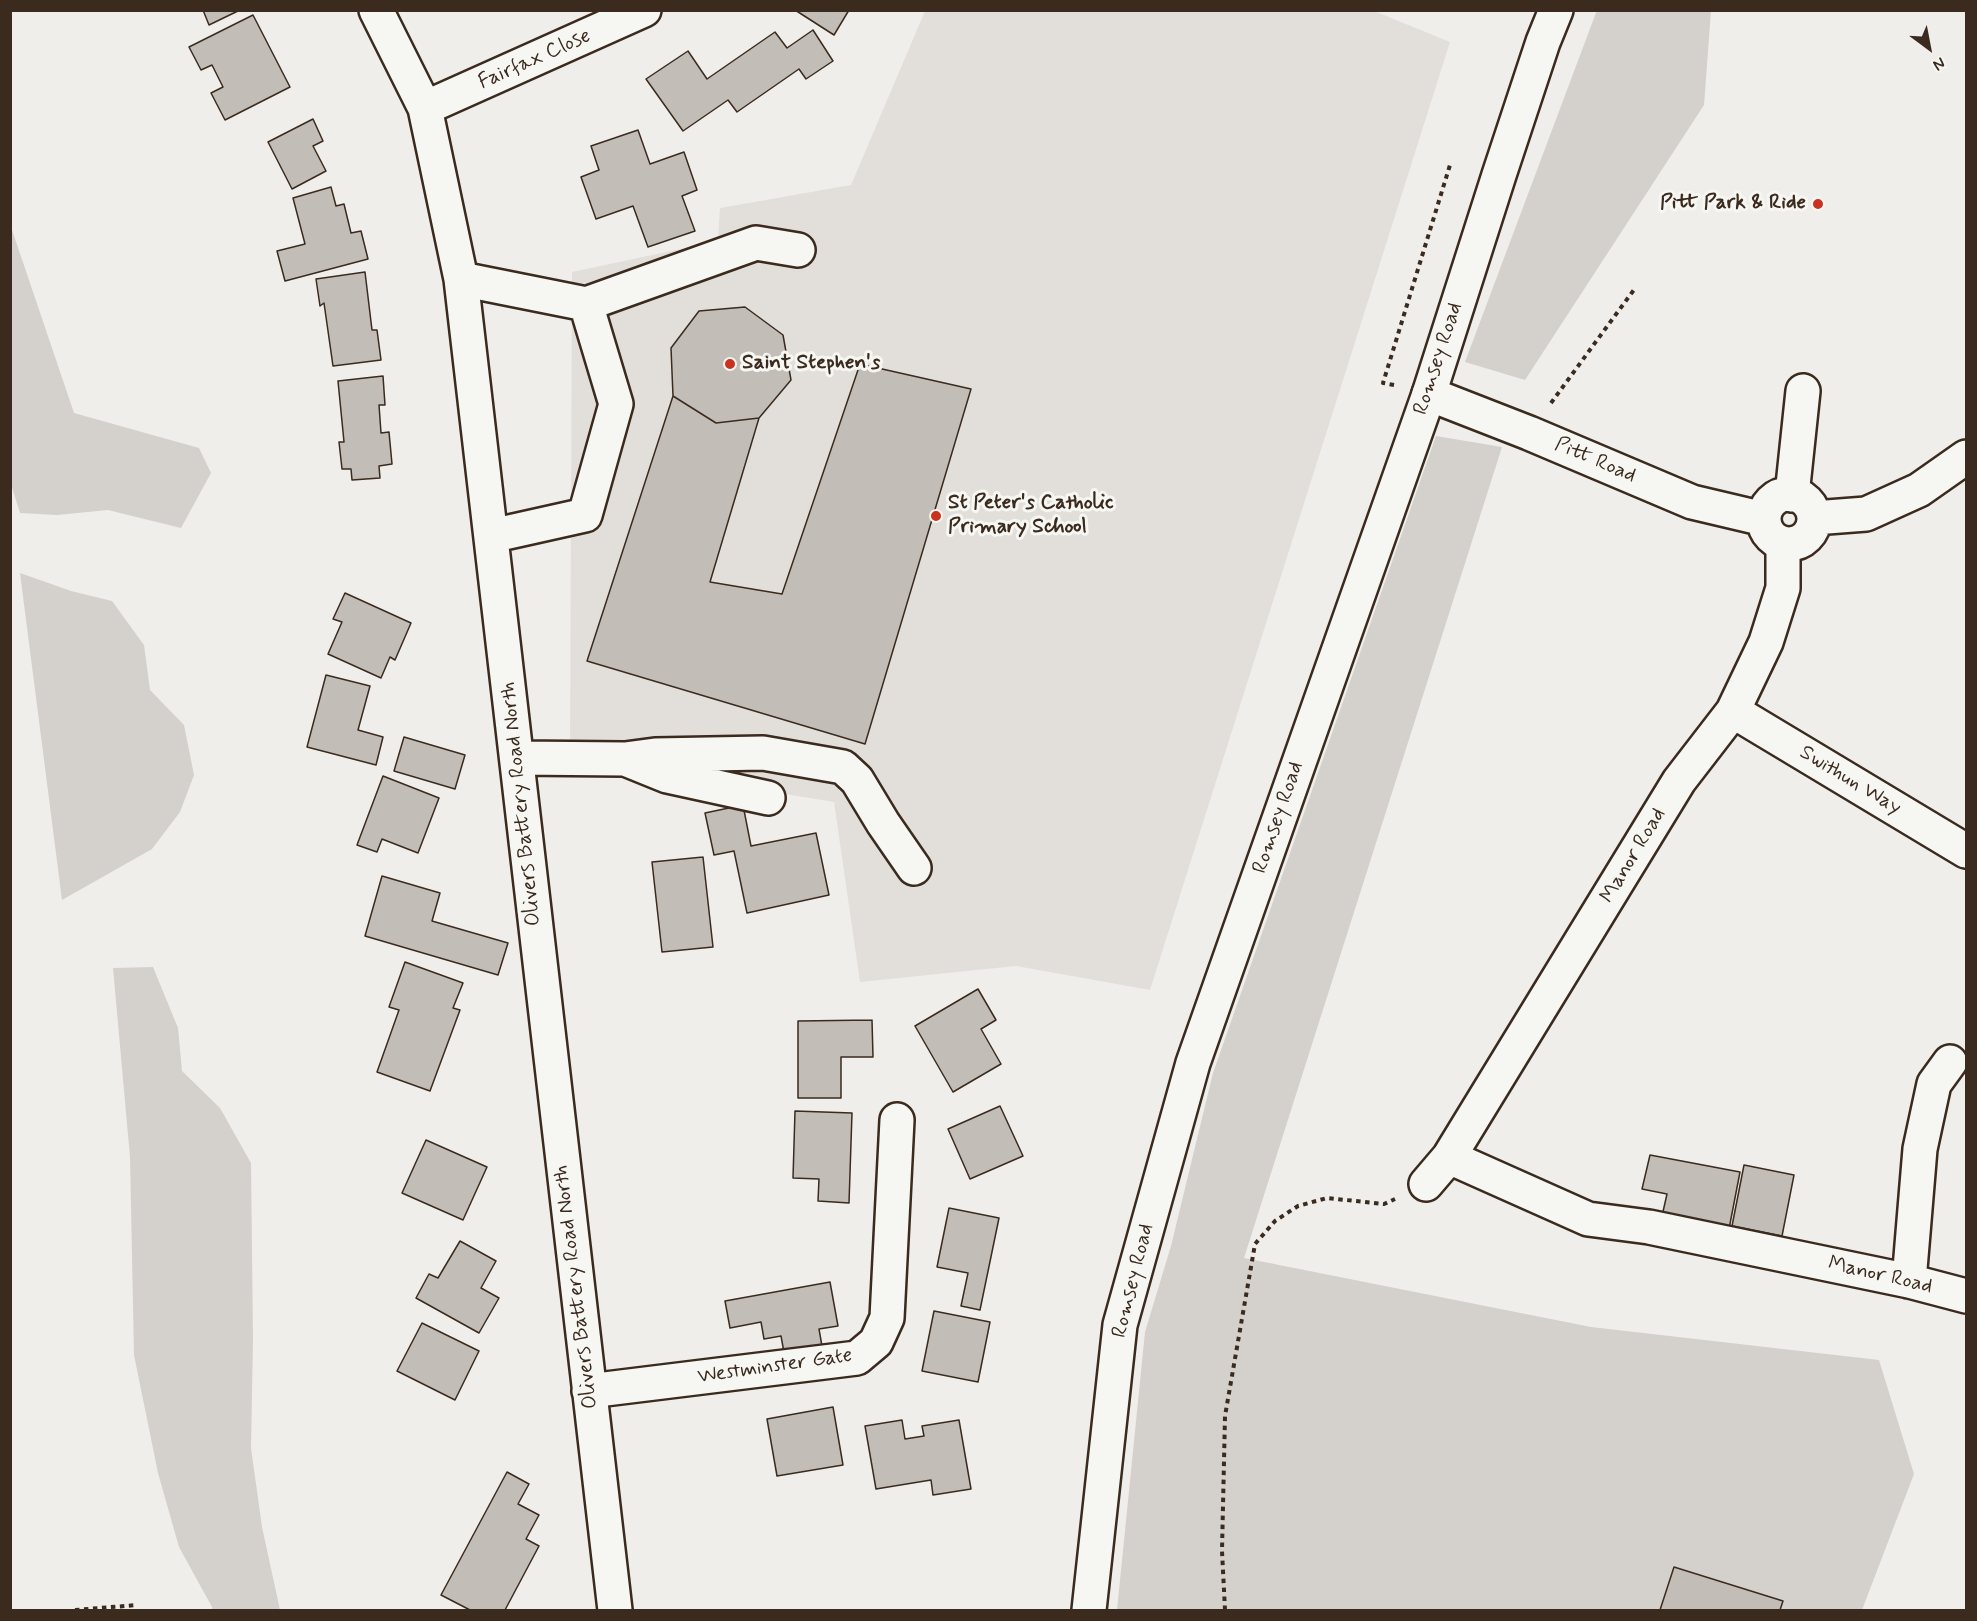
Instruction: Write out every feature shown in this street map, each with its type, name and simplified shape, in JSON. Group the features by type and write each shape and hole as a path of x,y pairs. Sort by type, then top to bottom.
{"street":[{"name":"Olivers Battery Road North","path":"376,10 425,108 461,279 615,1611"},
{"name":"Fairfax Close","path":"425,108 644,10"},
{"name":"Romsey Road","path":"1543,42 1549,10"},
{"name":"Romsey Road","path":"1089,1611 1120,1325 1193,1063 1429,394 1543,42 1556,10"},
{"path":"461,279 586,304 756,243 798,250"},
{"path":"491,537 585,516 616,404 586,304"},
{"path":"1803,391 1803,506 1814,525 1805,538 1791,544 1774,532 1770,504 1784,495 1803,506 1866,514 1919,490 1966,457"},
{"name":"Pitt Road","path":"1429,394 1529,433 1692,502 1774,532"},
{"name":"Manor Road","path":"1426,1184 1449,1157 1679,781 1733,711 1766,642 1782,588 1774,532"},
{"name":"Swithun Way","path":"1733,711 1966,851"},
{"path":"517,758 625,759 655,755 763,753 843,767 857,780 883,824 914,868"},
{"path":"625,759 667,776 768,798"},
{"path":"1909,1281 1920,1149 1934,1084 1950,1062"},
{"name":"Westminster Gate","path":"589,1391 857,1358 876,1342 888,1318 897,1120"},
{"name":"Manor Road","path":"1449,1157 1588,1219 1649,1227 1909,1281 1966,1296"}],"path":[{"path":"1429,394 1383,382 1450,165"},
{"path":"1529,433 1636,287"},
{"path":"1225,1611 1222,1551 1225,1416 1255,1244 1275,1221 1298,1206 1328,1198 1384,1204 1426,1184"},
{"path":"75,1611 138,1605"}],"shaded area":[{"path":"1597,10 1711,11 1704,105 1525,380 1465,362"},
{"name":"St Peter's Catholic Primary School","path":"925,11 1374,11 1450,42 1150,990 1016,966 860,982 834,802 570,759 572,272 718,241 720,208 851,185"},
{"path":"11,227 74,413 199,448 211,473 181,528 108,510 57,515 20,513 10,481"},
{"path":"1436,436 1502,447 1244,1258 1591,1327 1879,1360 1914,1474 1862,1610 1117,1610 1145,1332 1171,1246 1213,1073"},
{"path":"20,573 71,591 112,601 144,645 150,690 184,725 194,775 180,812 152,849 62,900"},
{"path":"153,967 178,1028 182,1071 220,1108 251,1163 253,1339 251,1448 262,1527 280,1610 212,1610 179,1547 158,1473 134,1355 130,1157 113,968"}],"building":[{"path":"203,10 240,10 209,25"},
{"path":"795,10 849,10 834,35"},
{"path":"253,15 290,87 225,120 211,93 223,87 212,65 201,70 189,47"},
{"path":"813,30 833,61 806,79 799,69 737,112 728,100 683,131 646,79 688,51 707,79 775,32 787,48"},
{"path":"313,119 323,141 313,146 326,171 292,189 268,142"},
{"path":"638,130 650,164 684,152 697,190 682,196 695,231 648,247 633,206 596,219 581,177 599,170 591,146"},
{"path":"331,187 336,206 344,204 351,233 361,231 368,259 285,281 277,251 305,244 293,198"},
{"path":"365,272 372,330 377,330 381,360 333,366 324,303 320,306 316,279"},
{"name":"Saint Stephen's","path":"745,307 783,335 791,380 759,418 716,423 673,396 671,348 699,311"},
{"path":"860,364 971,389 865,744 587,661 673,396 716,423 759,418 710,582 782,594"},
{"path":"383,376 385,405 379,405 381,433 389,432 392,464 379,466 380,478 352,480 351,469 342,469 339,442 344,442 338,381"},
{"path":"345,593 411,623 395,660 390,657 381,678 328,654 342,622 333,619"},
{"path":"326,675 370,686 358,730 383,737 376,765 307,747"},
{"path":"404,737 465,755 455,789 394,771"},
{"path":"383,776 439,798 418,853 382,839 377,852 357,845"},
{"path":"743,805 751,846 816,833 829,895 747,913 734,851 714,855 705,813"},
{"path":"703,857 713,947 662,952 652,862"},
{"path":"382,876 440,893 432,921 508,943 498,975 365,936"},
{"path":"405,962 463,983 453,1008 460,1010 430,1091 377,1072 399,1010 389,1007"},
{"path":"978,989 996,1020 981,1029 1001,1064 953,1092 915,1026"},
{"path":"872,1020 873,1057 841,1057 841,1098 798,1098 798,1021"},
{"path":"1000,1106 1023,1156 970,1179 948,1129"},
{"path":"795,1111 852,1113 849,1203 818,1201 819,1179 793,1178"},
{"path":"426,1140 487,1167 463,1220 402,1193"},
{"path":"1650,1155 1740,1172 1729,1229 1662,1216 1667,1194 1642,1189"},
{"path":"1744,1165 1794,1175 1782,1236 1732,1226"},
{"path":"949,1208 999,1218 980,1310 961,1306 968,1273 937,1267"},
{"path":"460,1241 496,1261 481,1288 499,1298 479,1333 416,1298 429,1274 438,1278"},
{"path":"830,1282 838,1326 819,1329 823,1352 785,1358 781,1336 764,1339 761,1322 730,1328 725,1301"},
{"path":"934,1311 990,1322 978,1382 922,1371"},
{"path":"422,1323 479,1351 455,1400 397,1371"},
{"path":"833,1407 843,1465 777,1476 767,1419"},
{"path":"902,1420 905,1439 924,1436 922,1426 959,1420 971,1489 933,1495 931,1480 876,1489 865,1426"},
{"path":"507,1472 529,1484 518,1504 539,1515 526,1539 539,1546 505,1610 470,1610 441,1595"},
{"path":"1674,1567 1783,1601 1780,1610 1660,1610"}],"place":[{"name":"Pitt Park & Ride","path":"1818,204"},
{"name":"Saint Stephen's","path":"730,364"},
{"name":"St Peter's Catholic Primary School","path":"936,516"}]}
